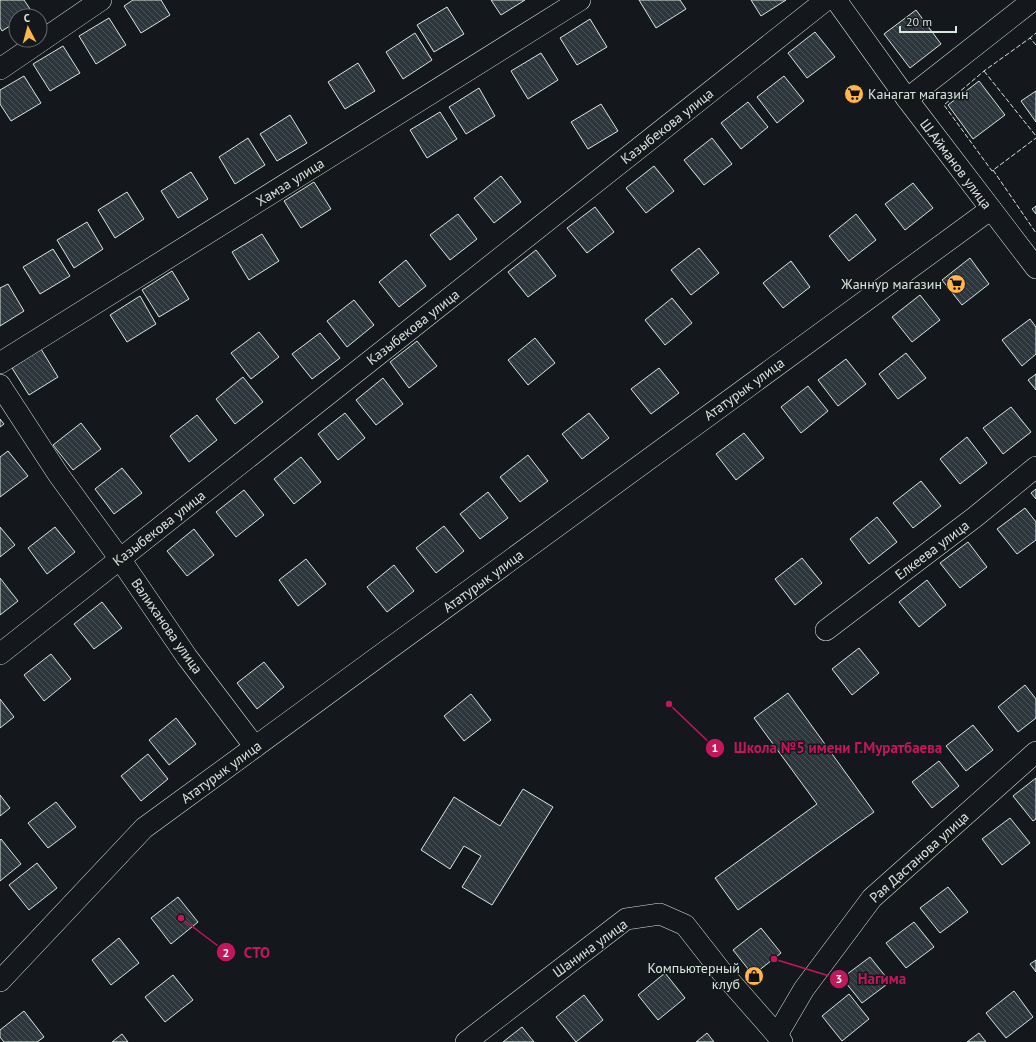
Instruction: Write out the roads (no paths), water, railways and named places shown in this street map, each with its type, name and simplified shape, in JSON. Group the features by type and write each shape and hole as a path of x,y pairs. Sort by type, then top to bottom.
{"street":[{"path":"0,69 101,0"},
{"name":"Хамза улица","path":"0,363 580,0"},
{"name":"Казыбекова улица","path":"0,654 826,0"},
{"name":"Ш.Айманов улица","path":"836,0 907,98 1036,268"},
{"path":"907,98 1033,0"},
{"name":"Ататурык улица","path":"0,981 144,828 991,209"},
{"name":"Валиханова улица","path":"0,385 58,474 120,559 186,657 255,747"},
{"name":"Елкеева улица","path":"826,630 975,517 1036,468"},
{"name":"Рая Дастанова улица","path":"780,1038 804,989 872,898 1036,752"},
{"name":"Шанина улица","path":"466,1042 626,919 660,914 686,925 721,971 780,1038"}],"place":[{"name":"Канагат магазин","path":"854,94"},
{"name":"Жаннур магазин","path":"956,284"},
{"name":"Школа №5 имени Г.Муратбаева","path":"669,704"},
{"name":"СТО","path":"181,918"},
{"name":"Нагима","path":"774,959"},
{"name":"Компьютерный клуб","path":"754,976"}]}
